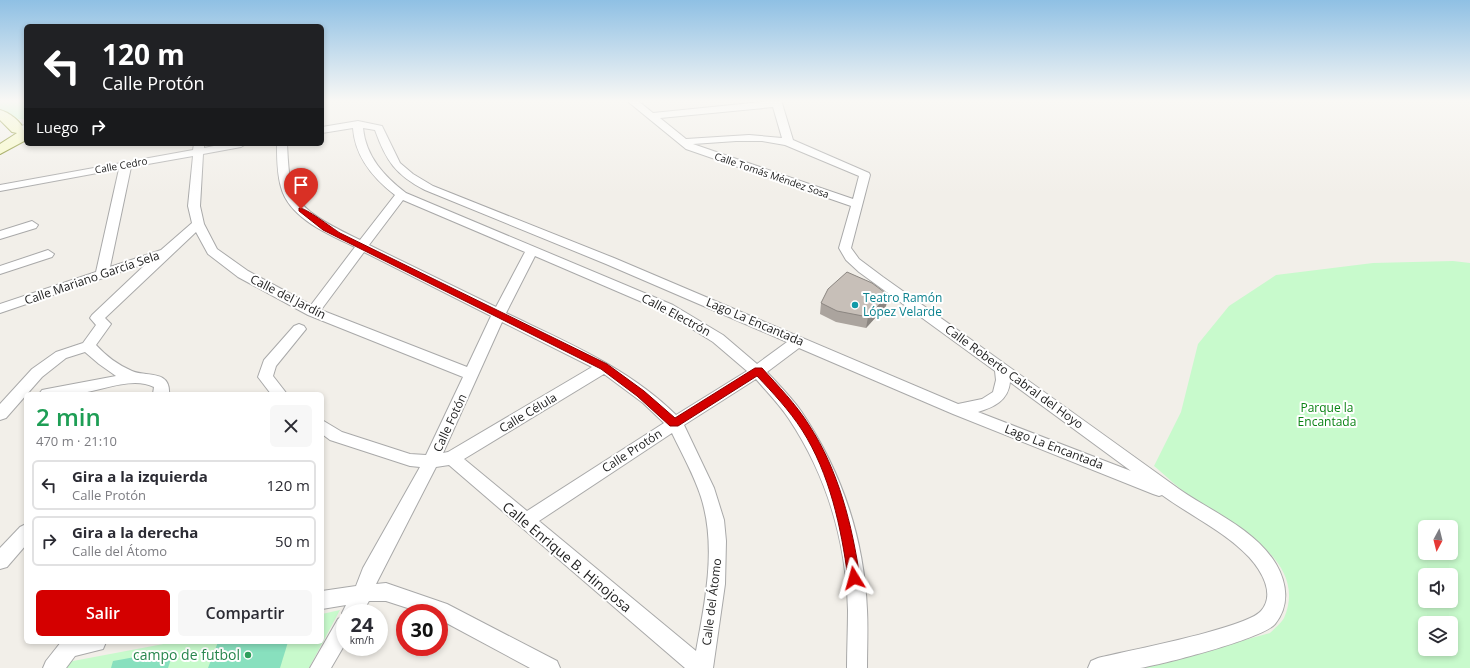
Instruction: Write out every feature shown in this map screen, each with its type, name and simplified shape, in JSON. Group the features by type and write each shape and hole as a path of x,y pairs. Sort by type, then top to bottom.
{"street":[{"path":"0,139 17,131"},
{"path":"0,150 21,131"},
{"name":"Calle Electrón","path":"359,131 362,147 372,168 384,182 402,195 652,300 696,323 732,348 758,371 783,398 805,428 818,451 832,483 849,542 856,590 858,620 857,668"},
{"name":"Lago La Encantada","path":"380,131 388,152 396,166 414,181 799,341 958,410 1177,496"},
{"name":"Calle Tomás Méndez Sosa","path":"670,131 690,147 856,204"},
{"path":"683,142 748,136 768,137 788,142 785,131"},
{"name":"Calle Roberto Cabral del Hoyo","path":"788,142 865,175 845,248 846,252 878,280 1177,496"},
{"name":"Calle Cedro","path":"0,188 126,164 199,148 220,146"},
{"name":"Calle del Átomo","path":"282,146 284,174 288,192 292,200 326,228 361,247 604,367 640,393 674,424 703,482 710,500 717,538 718,562 715,598 703,668"},
{"name":"Calle del Jardín","path":"199,148 194,206 198,224 212,251 243,274 313,312 472,375"},
{"path":"102,274 126,164"},
{"path":"313,312 402,195"},
{"name":"Calle Mariano García Sela","path":"0,309 165,253 198,224"},
{"path":"0,235 32,225"},
{"name":"Calle Fotón","path":"357,604 370,574 431,462 499,314 532,250"},
{"path":"563,262 581,250"},
{"path":"0,414 37,373 61,355 88,346 104,324 97,318 165,253"},
{"path":"0,270 48,254"},
{"path":"277,392 265,377 269,364 299,329"},
{"name":"Calle Protón","path":"525,521 758,371 799,341"},
{"path":"88,346 100,359 118,372 135,378"},
{"name":"Calle Célula","path":"452,458 604,367"},
{"path":"958,410 978,407 997,398 1004,387 1002,369"},
{"path":"58,392 135,378 148,378 161,390"},
{"path":"324,427 336,436 410,460 431,462 452,458"},
{"name":"Calle Enrique B. Hinojosa","path":"452,458 700,668"},
{"path":"1098,668 1246,629 1263,622 1272,611 1278,590 1274,577 1265,562 1238,536 1177,496"},
{"path":"0,561 24,534"},
{"path":"324,600 363,593 386,592 440,610 550,668"},
{"path":"320,668 336,640"},
{"path":"53,668 72,645"}],"green space":[{"name":"Parque la Encantada","path":"1453,261 1470,263 1470,668 1142,668 1270,633 1284,618 1289,597 1286,578 1276,561 1262,545 1244,531 1191,497 1154,466 1181,412 1198,344 1229,306 1276,275 1373,263"},
{"path":"336,611 336,617 324,640 324,614"},
{"path":"163,644 322,644 309,668 54,668 57,664"},
{"name":"campo de futbol","path":"217,644 287,644 280,668 208,668"},
{"path":"174,650 168,668 111,668 113,661"}],"building":[{"name":"Teatro Ramón López Velarde","path":"847,272 872,283 888,295 868,317 837,311 821,303 828,289"}],"place":[{"name":"Teatro Ramón López Velarde","path":"855,305"},
{"name":"campo de futbol","path":"248,655"}],"route":[{"path":"301,209 326,228 361,247 571,349 604,367 640,393 662,411 674,424 758,371 783,398 805,428 818,451 832,483 849,542 854,578"}]}
